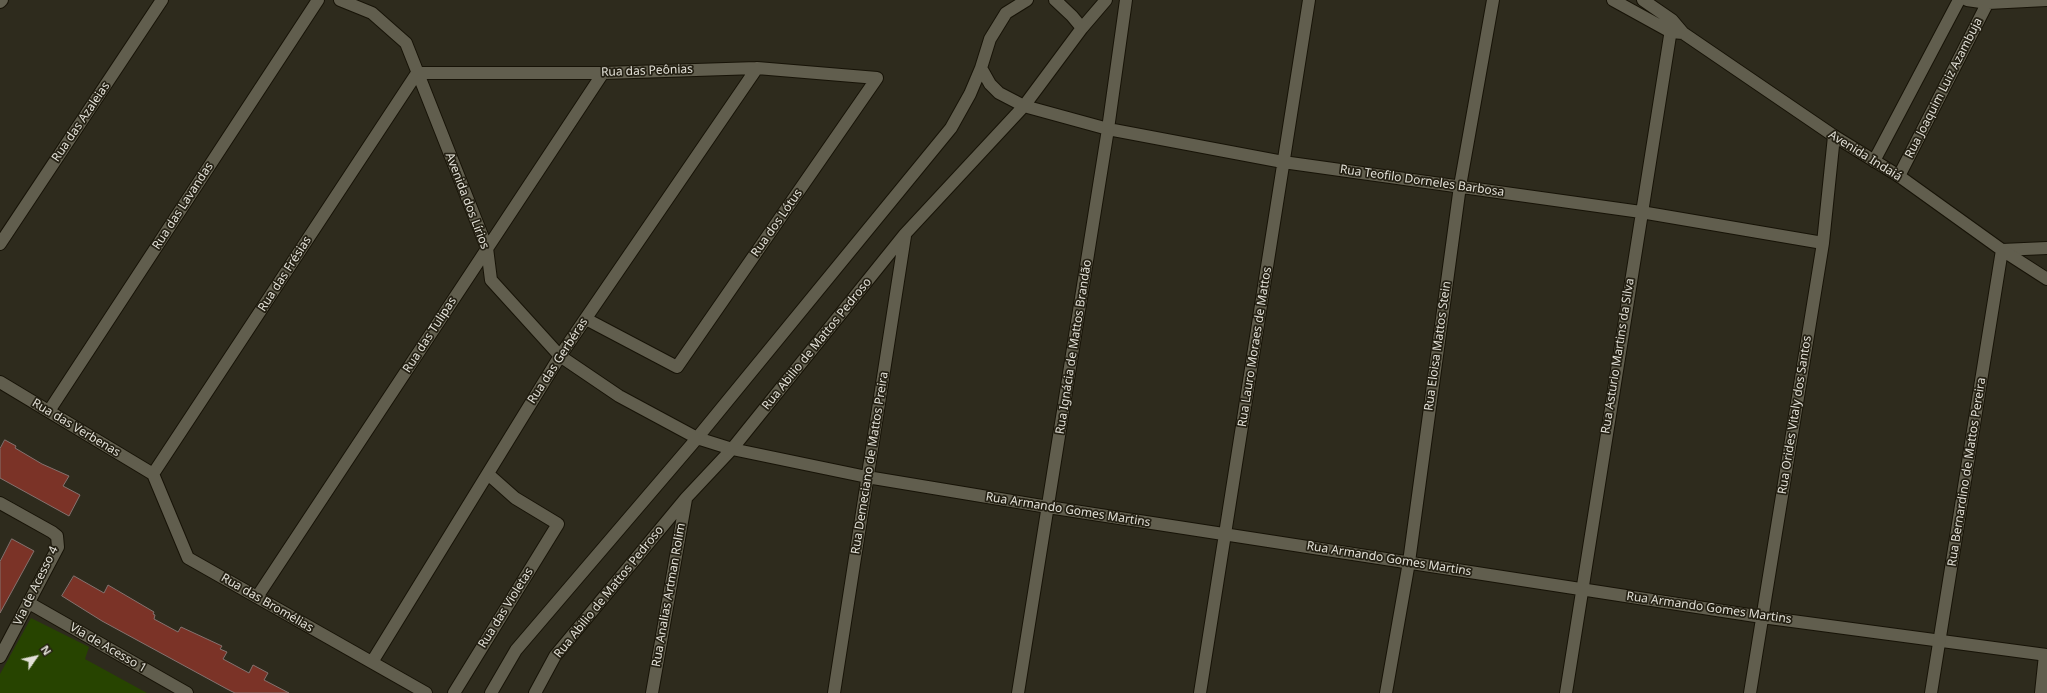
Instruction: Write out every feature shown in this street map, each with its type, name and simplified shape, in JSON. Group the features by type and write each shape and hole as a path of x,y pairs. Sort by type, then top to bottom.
{"street":[{"name":"Rua das Azaleias","path":"0,244 162,0"},
{"name":"Rua das Lavandas","path":"48,411 318,0"},
{"name":"Avenida dos Lírios","path":"340,0 372,13 406,43 487,248 491,280 558,359 695,440 732,449"},
{"path":"491,693 516,650 695,440 951,128 970,94 981,68 990,39 1006,13 1027,0"},
{"path":"1055,0 1082,28"},
{"name":"Rua Abilio de Mattos Pedroso","path":"535,693 555,656 686,498 732,449 905,234 1024,106 1082,28 1106,0"},
{"name":"Rua Ignácia de Mattos Brandão","path":"1018,693 1108,129 1126,0"},
{"name":"Rua Lauro Moraes de Mattos","path":"1200,693 1283,162 1310,0"},
{"name":"Rua Eloisa Mattos Stein","path":"1386,693 1409,562 1460,186 1492,0"},
{"name":"Avenida Indaiá","path":"1613,0 1677,33 1834,136 1899,176 2002,250 2047,279"},
{"name":"Rua Asturio Martins da Silva","path":"1566,693 1641,212 1677,33 1672,20 1643,0"},
{"path":"1874,161 1959,0"},
{"path":"1967,0 2046,0"},
{"name":"Rua Joaquim Luiz Azambuja","path":"1899,176 1988,1"},
{"name":"Rua das Peônias","path":"417,73 603,73 757,68 877,78"},
{"name":"Rua das Gerbéras","path":"372,662 558,359 757,68"},
{"name":"Rua Teofilo Dorneles Barbosa","path":"981,68 990,84 999,93 1024,106 1108,129 1283,162 1641,212 1823,243"},
{"name":"Rua das Frésias","path":"152,474 417,73"},
{"name":"Rua das Tulipas","path":"257,597 603,73"},
{"name":"Rua dos Lótus","path":"586,319 677,367 877,78"},
{"name":"Rua Orides Vitaly dos Santos","path":"1750,693 1823,243 1834,136"},
{"name":"Rua Demeciano de Mattos Preira","path":"834,693 905,234"},
{"path":"2002,250 2047,248"},
{"name":"Rua Bernardino de Mattos Pereira","path":"1931,693 2002,250"},
{"name":"Rua das Verbenas","path":"0,382 152,474"},
{"name":"Rua Armando Gomes Martins","path":"732,449 868,477 1048,507 1762,617 2046,655"},
{"name":"Rua das Bromélias","path":"152,474 188,558 426,693"},
{"name":"Rua das Violetas","path":"454,693 558,524 515,498 488,474"},
{"name":"Rua Analias Artman Rolim","path":"652,693 686,498"},
{"name":"Via de Acesso 4","path":"0,503 57,536 58,547 0,657"},
{"name":"Via de Acesso 1","path":"29,604 187,693"},
{"path":"2041,693 2046,655"}],"green space":[{"path":"31,618 89,647 85,659 147,693 0,693 0,674"}],"building":[{"path":"5,440 16,446 15,448 42,464 69,476 63,486 80,495 69,516 0,478 0,449"},
{"path":"12,539 34,551 0,613 0,562"},
{"path":"74,576 104,593 108,585 154,612 154,619 178,632 181,627 222,646 220,649 227,652 223,659 249,673 253,665 268,673 264,680 289,693 235,693 102,621 62,596"}]}
